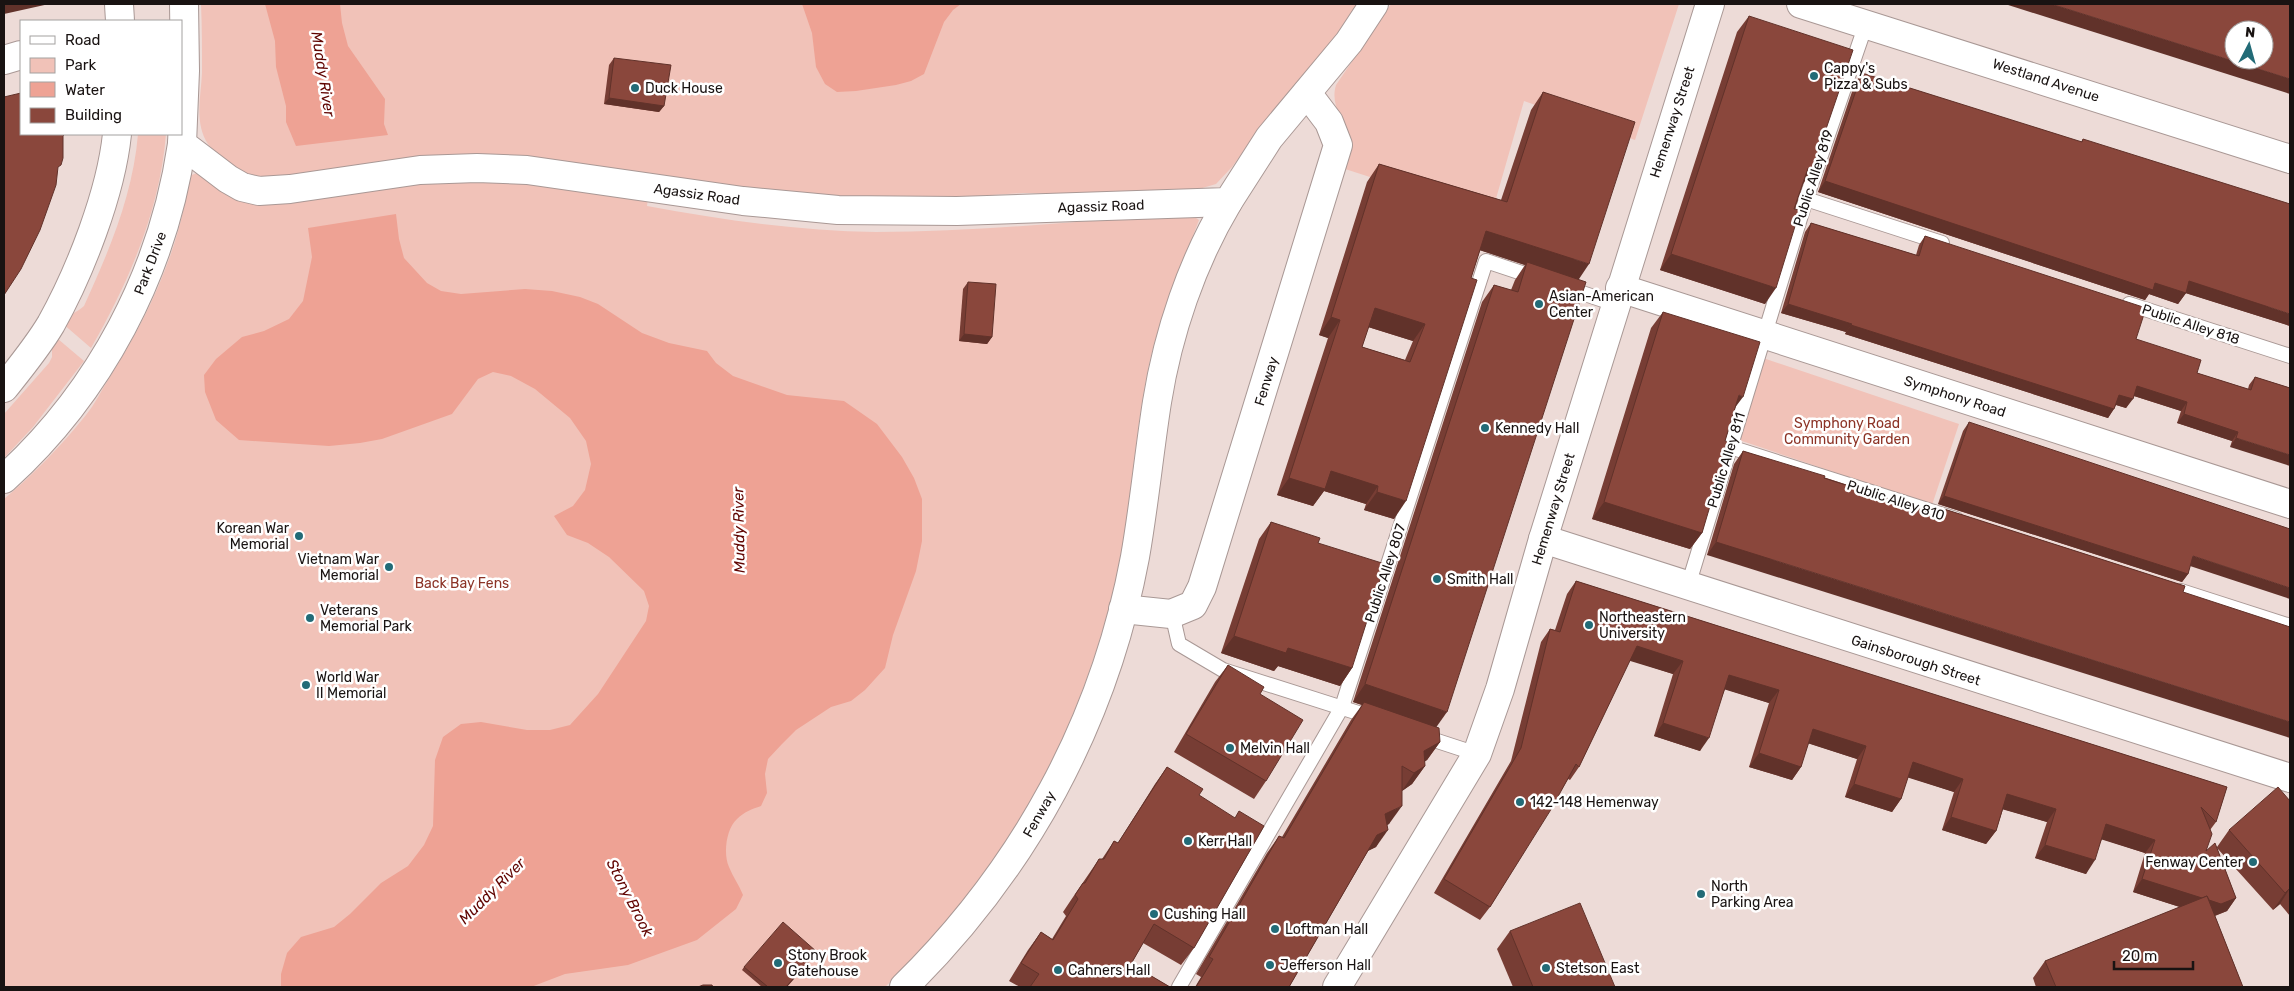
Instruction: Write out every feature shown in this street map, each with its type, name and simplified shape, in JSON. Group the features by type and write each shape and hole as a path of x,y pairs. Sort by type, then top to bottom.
{"main road":[{"path":"119,4 120,20"},
{"name":"Fenway","path":"904,987 934,957 985,898 1036,820 1070,758 1089,714 1107,664 1123,610 1135,554 1157,401 1171,336 1186,292 1203,250 1228,202 1269,138 1349,42 1374,4"},
{"name":"Hemenway Street","path":"1337,987 1476,754 1500,689 1543,539 1710,4"},
{"name":"Westland Avenue","path":"1801,4 2290,159"},
{"name":"Park Drive","path":"4,479 48,434 77,399 101,363 124,324 139,293 162,236 174,188 182,144 185,98 183,19"},
{"path":"4,60 20,55"},
{"name":"Fenway","path":"1123,610 1171,614 1193,605 1202,588 1338,145 1329,122 1308,93"},
{"path":"4,388 51,324 69,286 104,196 117,135"},
{"name":"Agassiz Road","path":"182,144 228,179 242,187 259,191 290,189 420,170 482,168 527,170 744,201 838,210 929,212 1228,202"},
{"name":"Symphony Road","path":"1618,296 1765,335 2290,504"},
{"name":"Gainsborough Street","path":"1543,539 2290,778"}],"lane":[{"name":"Public Alley 819","path":"1765,335 1806,199 1866,24"},
{"path":"1806,199 1958,248"},
{"name":"Public Alley 807","path":"1179,987 1342,707 1486,261 1618,296"},
{"name":"Public Alley 818","path":"2119,300 2290,356"},
{"name":"Public Alley 811","path":"1688,586 1765,335"},
{"name":"Public Alley 810","path":"1730,446 1968,523"},
{"path":"2167,586 2290,626"},
{"path":"1175,612 1174,622 1179,644 1223,670 1387,723"},
{"path":"1405,730 1476,754"}],"green space":[{"path":"201,4 1357,4 1333,40 1274,109 1232,167 1216,184 1199,189 1099,194 1023,193 947,198 795,196 545,159 454,155 416,158 252,180 217,155 208,144 201,127 199,109 202,73"},
{"path":"1391,4 1679,4 1635,140 1524,101 1491,216 1342,168 1347,141 1336,105 1336,85"},
{"path":"138,135 166,135 163,162 150,218 130,271 91,348 62,323 84,306 111,243 125,201"},
{"name":"Back Bay Fens","path":"197,173 208,178 412,181 520,179 648,198 647,206 704,216 761,224 847,231 955,230 1190,214 1199,220 1166,307 1150,360 1140,414 1126,525 1116,579 1101,636 1082,692 1058,747 1031,801 1000,852 966,900 927,945 885,987 4,987 4,499 37,470 77,426 92,406 122,357 149,308 160,282 178,230 189,176"},
{"path":"58,339 84,361 33,427 4,458 4,414 49,363 52,357 52,343"},
{"name":"Symphony Road Community Garden","path":"1763,358 1959,424 1932,505 1736,439"}],"water":[{"name":"Muddy River","path":"265,4 340,4 342,23 348,46 385,99 384,124 388,135 296,146 286,122 286,106 276,67 275,41"},
{"path":"802,4 961,4 953,10 944,22 924,74 911,81 896,85 837,92 825,84 816,67 812,33"},
{"path":"396,214 399,239 404,258 427,283 441,291 461,294 525,289 552,291 580,297 598,304 642,333 669,343 707,351 716,363 733,376 787,395 844,401 877,424 902,457 914,478 922,499 922,541 916,571 893,635 885,668 865,690 851,701 831,707 796,730 782,744 768,759 765,774 767,793 761,806 742,814 730,829 726,849 727,862 743,895 736,909 697,940 628,965 565,974 531,987 281,987 281,974 287,953 301,937 334,927 381,883 408,866 424,845 433,826 435,760 443,737 461,724 481,722 527,730 550,730 570,725 598,694 646,621 649,606 644,591 609,557 588,543 567,535 554,516 573,506 585,490 591,464 586,441 570,418 535,389 511,376 493,372 478,379 452,414 382,439 360,443 329,446 239,440 216,420 205,392 204,375 216,359 242,337 264,331 289,319 303,301 312,257 308,228"}],"building":[{"path":"2051,4 2290,4 2290,79 2261,70 2274,70 2274,20 2224,20 2224,58"},
{"path":"1749,16 1853,50 1812,170 1808,168 1794,209 1800,210 1776,288 1671,254"},
{"name":"Duck House","path":"614,58 671,65 664,106 609,98"},
{"path":"1862,73 2082,142 2083,139 2290,204 2290,314 2189,281 2186,293 2155,283 2153,290 1825,181"},
{"path":"1543,92 1635,122 1589,264 1486,231 1471,278 1477,280 1406,501 1377,492 1378,486 1331,471 1325,489 1289,478 1340,320 1331,317 1379,164 1507,202","holes":["1375,308 1425,324 1410,362 1362,347"]},
{"path":"20,93 20,135 64,135 63,158 61,165 58,167 56,185 40,230 21,269 4,295 4,97"},
{"path":"1811,223 1919,256 1925,236 2146,308 2136,339 2201,360 2197,373 2251,390 2255,377 2290,388 2290,455 2236,438 2238,432 2184,414 2187,402 2137,386 2133,399 2119,395 2114,409 1788,304"},
{"path":"1527,262 1586,282 1447,712 1365,684 1494,285 1518,292"},
{"path":"968,282 996,284 992,337 964,334"},
{"path":"1663,312 1760,342 1743,397 1739,395 1725,441 1729,442 1702,533 1604,502"},
{"path":"1969,422 2290,529 2290,588 2193,556 2188,574 1944,496"},
{"path":"1743,451 1825,476 1824,478 1939,515 1941,508 2185,586 2183,592 2290,627 2290,722 1716,542"},
{"path":"1271,522 1320,538 1318,543 1385,564 1352,668 1288,648 1286,653 1234,636"},
{"path":"1576,581 2227,787 2216,822 2201,807 2212,834 2206,851 2215,843 2236,898 2221,904 2209,900 2207,896 2202,898 2142,879 2155,840 2106,824 2095,860 2045,845 2056,809 2007,794 1996,831 1951,817 1963,779 1913,762 1901,799 1854,784 1866,746 1813,729 1801,767 1759,753 1779,690 1729,675 1709,738 1663,723 1683,661 1637,646 1579,767 1576,764 1550,811 1490,907 1444,879 1521,748 1550,629 1560,632"},
{"name":"Melvin Hall","path":"1228,665 1264,687 1260,694 1303,720 1266,781 1186,734"},
{"path":"1364,702 1439,728 1440,742 1424,751 1425,766 1414,773 1402,766 1402,806 1385,814 1388,830 1377,835 1289,987 1196,987 1213,959 1209,957 1279,836 1284,838"},
{"path":"1167,767 1203,789 1199,795 1235,818 1239,811 1264,826 1194,948 1154,924 1131,964 1170,987 1030,987 1039,974 1021,963 1041,932 1053,940 1078,899 1075,895 1083,883 1085,883 1099,859 1104,859 1114,841 1118,843"},
{"path":"2278,787 2290,801 2290,888 2285,893 2229,830"},
{"path":"2207,896 2243,987 2056,987 2045,961"},
{"name":"Stetson East","path":"1580,903 1615,987 1533,987 1510,931"},
{"name":"Stony Brook Gatehouse","path":"783,922 817,952 786,987 768,987 744,967"},
{"path":"712,985 713,987 698,987"}],"place":[{"name":"Cappy's Pizza & Subs","path":"1814,76"},
{"name":"Duck House","path":"635,88"},
{"name":"Asian-American Center","path":"1539,304"},
{"name":"Kennedy Hall","path":"1485,428"},
{"name":"Korean War Memorial","path":"299,536"},
{"name":"Vietnam War Memorial","path":"389,567"},
{"name":"Smith Hall","path":"1437,579"},
{"name":"Veterans Memorial Park","path":"310,618"},
{"name":"Northeastern University","path":"1589,625"},
{"name":"World War II Memorial","path":"306,685"},
{"name":"Melvin Hall","path":"1230,748"},
{"name":"142-148 Hemenway","path":"1520,802"},
{"name":"Kerr Hall","path":"1188,841"},
{"name":"Fenway Center","path":"2253,862"},
{"name":"North Parking Area","path":"1701,894"},
{"name":"Cushing Hall","path":"1154,914"},
{"name":"Loftman Hall","path":"1275,929"},
{"name":"Stony Brook Gatehouse","path":"778,963"},
{"name":"Jefferson Hall","path":"1270,965"},
{"name":"Stetson East","path":"1546,968"},
{"name":"Cahners Hall","path":"1058,970"}],"water label":[{"name":"Stony Brook","path":"630,898"}]}
